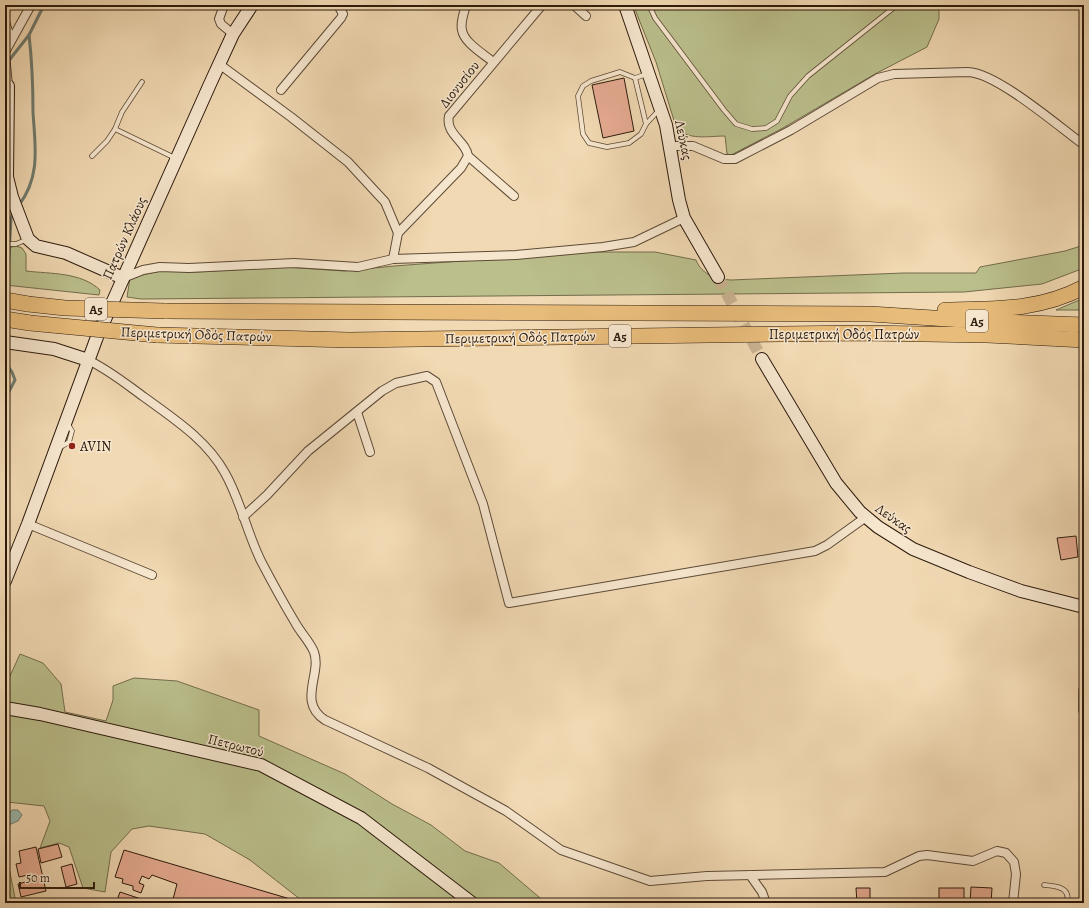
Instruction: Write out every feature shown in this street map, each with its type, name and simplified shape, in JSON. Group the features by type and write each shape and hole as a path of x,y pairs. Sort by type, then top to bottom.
{"highway":[{"path":"870,314 1013,308 1048,303 1084,287"},
{"name":"Περιμετρική Οδός Πατρών","path":"5,300 65,308 165,312 870,314 980,321 1084,325"},
{"name":"Περιμετρική Οδός Πατρών","path":"5,319 30,323 157,335 349,340 862,333 987,335 1084,340"}],"street":[{"path":"31,5 11,40 5,55 5,159 7,177 17,212 28,239 36,246 66,254 123,278 144,270 160,267 190,268 294,263 358,267 393,259 516,254 603,247 634,242 684,218"},
{"path":"224,5 219,19 233,34"},
{"name":"Πατρών Κλάους","path":"5,581 56,450 88,360 123,278 175,158 233,34 252,5"},
{"path":"281,90 341,18 343,14 338,5"},
{"path":"466,5 462,23 462,33 469,42 493,62"},
{"name":"Διονυσίου","path":"468,156 464,147 451,130 448,119 451,112 542,5"},
{"path":"574,5 586,16"},
{"name":"Λεύκας","path":"625,5 661,108 670,146 679,200 684,218 718,277"},
{"path":"5,22 11,40"},
{"path":"219,64 291,117 353,167 385,202 398,233"},
{"path":"670,146 693,146 714,156 731,160 791,130 878,78 894,74 968,72 976,72 991,78 1051,119 1084,145"},
{"path":"393,259 398,233 461,168 468,156 514,196"},
{"path":"5,342 54,349 88,360 125,383 191,432 222,468 233,490 261,562 283,602 314,652 315,661 312,703 315,710 322,718 428,768 506,811 561,850 650,881 750,875 885,872 919,856 927,855 973,862 997,851 1006,853 1014,862 1016,874 1013,903"},
{"name":"Λεύκας","path":"762,359 833,478 850,502 866,517 913,549 1005,585 1084,607"},
{"path":"243,517 308,450 382,391 396,383 427,376 436,382 483,504 509,603 815,551 866,517"},
{"path":"357,412 370,452"},
{"path":"28,524 152,575"},
{"name":"Πετρωτού","path":"5,708 40,714 261,765 361,818 472,903"},
{"path":"750,875 762,892 766,903"}],"lane":[{"path":"649,5 655,18 724,110 736,124 752,129 766,128 777,121 790,96 808,76 897,5"},
{"path":"649,73 635,78 620,72 590,81 583,86 578,96 583,134 589,143 607,147 629,143 641,134 646,124 661,108"},
{"path":"635,78 646,124"},
{"path":"92,156 107,141 115,129 122,112 142,82"},
{"path":"115,129 175,158"},
{"path":"6,244 16,244 28,239"},
{"path":"1044,885 1059,887 1065,891 1068,898 1067,903"}],"green space":[{"path":"637,5 935,5 939,11 939,19 927,47 875,74 783,128 731,155 727,154 725,136 692,136 676,127 656,62 634,7"},
{"path":"1084,245 1084,268 1042,284 964,292 141,299 127,297 130,278 158,271 196,272 285,267 344,271 583,252 655,252 696,260 706,273 720,279 731,280 903,273 976,273 980,267 1065,251"},
{"path":"16,246 22,248 26,254 26,271 75,277 92,284 100,290 99,295 5,285 8,248"},
{"path":"1084,298 1084,310 1056,310"},
{"path":"20,654 43,663 61,684 65,712 106,721 113,700 113,686 134,678 177,681 259,710 259,736 345,774 392,804 431,825 465,851 499,863 546,903 305,903 250,860 205,834 149,826 132,829 111,852 105,892 83,888 69,847 59,843 40,848 50,821 44,806 7,802 5,804 5,687"},
{"path":"5,847 16,903 5,903"}],"water":[{"path":"12,810 18,810 22,815 18,821 6,826 5,820"}],"building":[{"path":"624,78 634,131 603,138 592,85"},
{"path":"1076,536 1078,557 1061,560 1057,538"},
{"path":"1079,689 1084,689 1084,712 1079,712"},
{"path":"58,844 62,857 41,863 38,849"},
{"path":"36,847 46,891 21,897 18,884 29,881 28,875 19,877 16,864 21,863 19,851"},
{"path":"124,850 297,901 297,903 172,903 177,884 152,875 149,879 142,876 139,883 144,885 141,893 133,890 133,886 122,883 123,879 115,877"},
{"path":"72,864 77,884 66,887 61,867"},
{"path":"971,887 992,888 991,903 970,903"},
{"path":"856,888 870,888 870,903 857,903"},
{"path":"939,888 964,888 964,903 939,903"},
{"path":"120,892 153,903 116,903"}],"waterway":[{"path":"7,63 29,35 44,5"},
{"path":"19,205 31,183 35,160 29,35"},
{"path":"7,289 11,219 14,211"},
{"path":"5,362 12,372 15,380 5,399"}],"tunnel":[{"path":"718,277 762,359"}],"place":[{"name":"AVIN","path":"72,446"}]}
